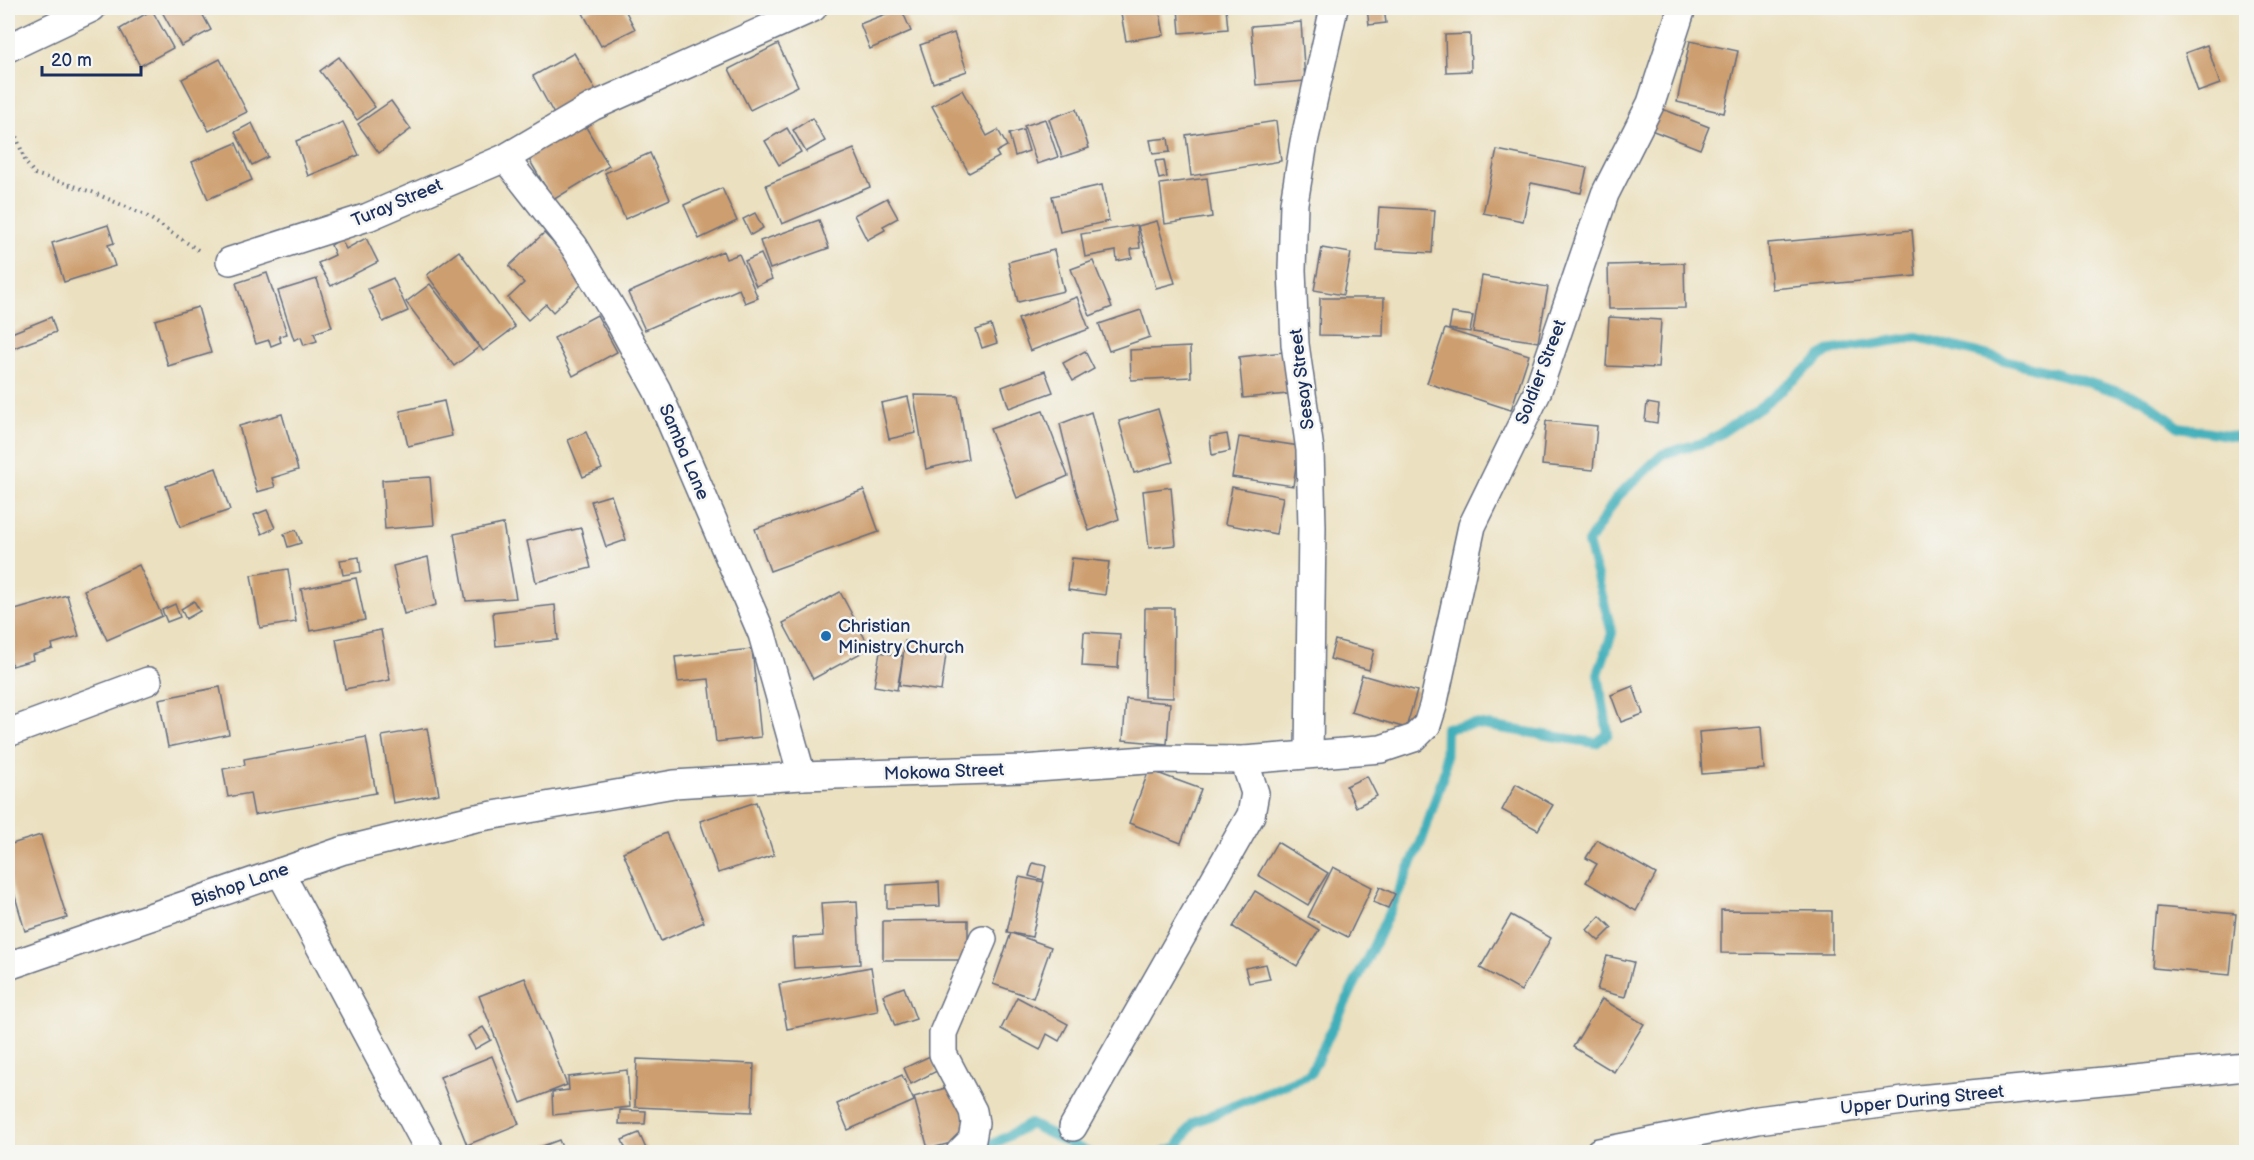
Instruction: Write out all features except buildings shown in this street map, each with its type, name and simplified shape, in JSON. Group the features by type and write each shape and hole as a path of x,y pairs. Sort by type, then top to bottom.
{"street":[{"path":"8,48 92,8"},
{"name":"Turay Street","path":"230,261 368,217 505,158 592,107 813,8"},
{"name":"Sesay Street","path":"1309,754 1312,527 1310,450 1295,344 1292,270 1294,203 1304,141 1334,8"},
{"name":"Soldier Street","path":"1414,738 1427,725 1433,705 1472,526 1537,393 1605,194 1651,103 1682,8"},
{"name":"Samba Lane","path":"505,158 574,246 657,390 762,634 802,776"},
{"path":"8,733 148,681"},
{"name":"Mokowa Street","path":"476,818 674,784 802,776 1012,769 1160,759 1244,760 1381,749 1414,738"},
{"path":"1073,1127 1251,815 1255,793 1244,760"},
{"name":"Bishop Lane","path":"8,966 341,851 476,818"},
{"path":"280,872 430,1152"},
{"path":"960,1152 972,1140 975,1123 973,1111 943,1054 943,1033 983,939"},
{"name":"Upper During Street","path":"1599,1152 1758,1120 1919,1099 2247,1067"}],"path":[{"path":"8,114 26,163 35,174 92,192 145,215 212,259 230,261"}],"waterway":[{"path":"1164,1152 1177,1147 1193,1123 1310,1074 1376,941 1422,840 1445,770 1446,728 1475,724 1596,743 1608,734 1598,674 1612,633 1588,543 1617,497 1663,454 1709,441 1763,405 1828,351 1917,337 2077,379 2144,400 2179,427 2246,438"},
{"path":"979,1152 1030,1124 1087,1152"}],"place":[{"name":"Christian Ministry Church","path":"826,636"}]}
